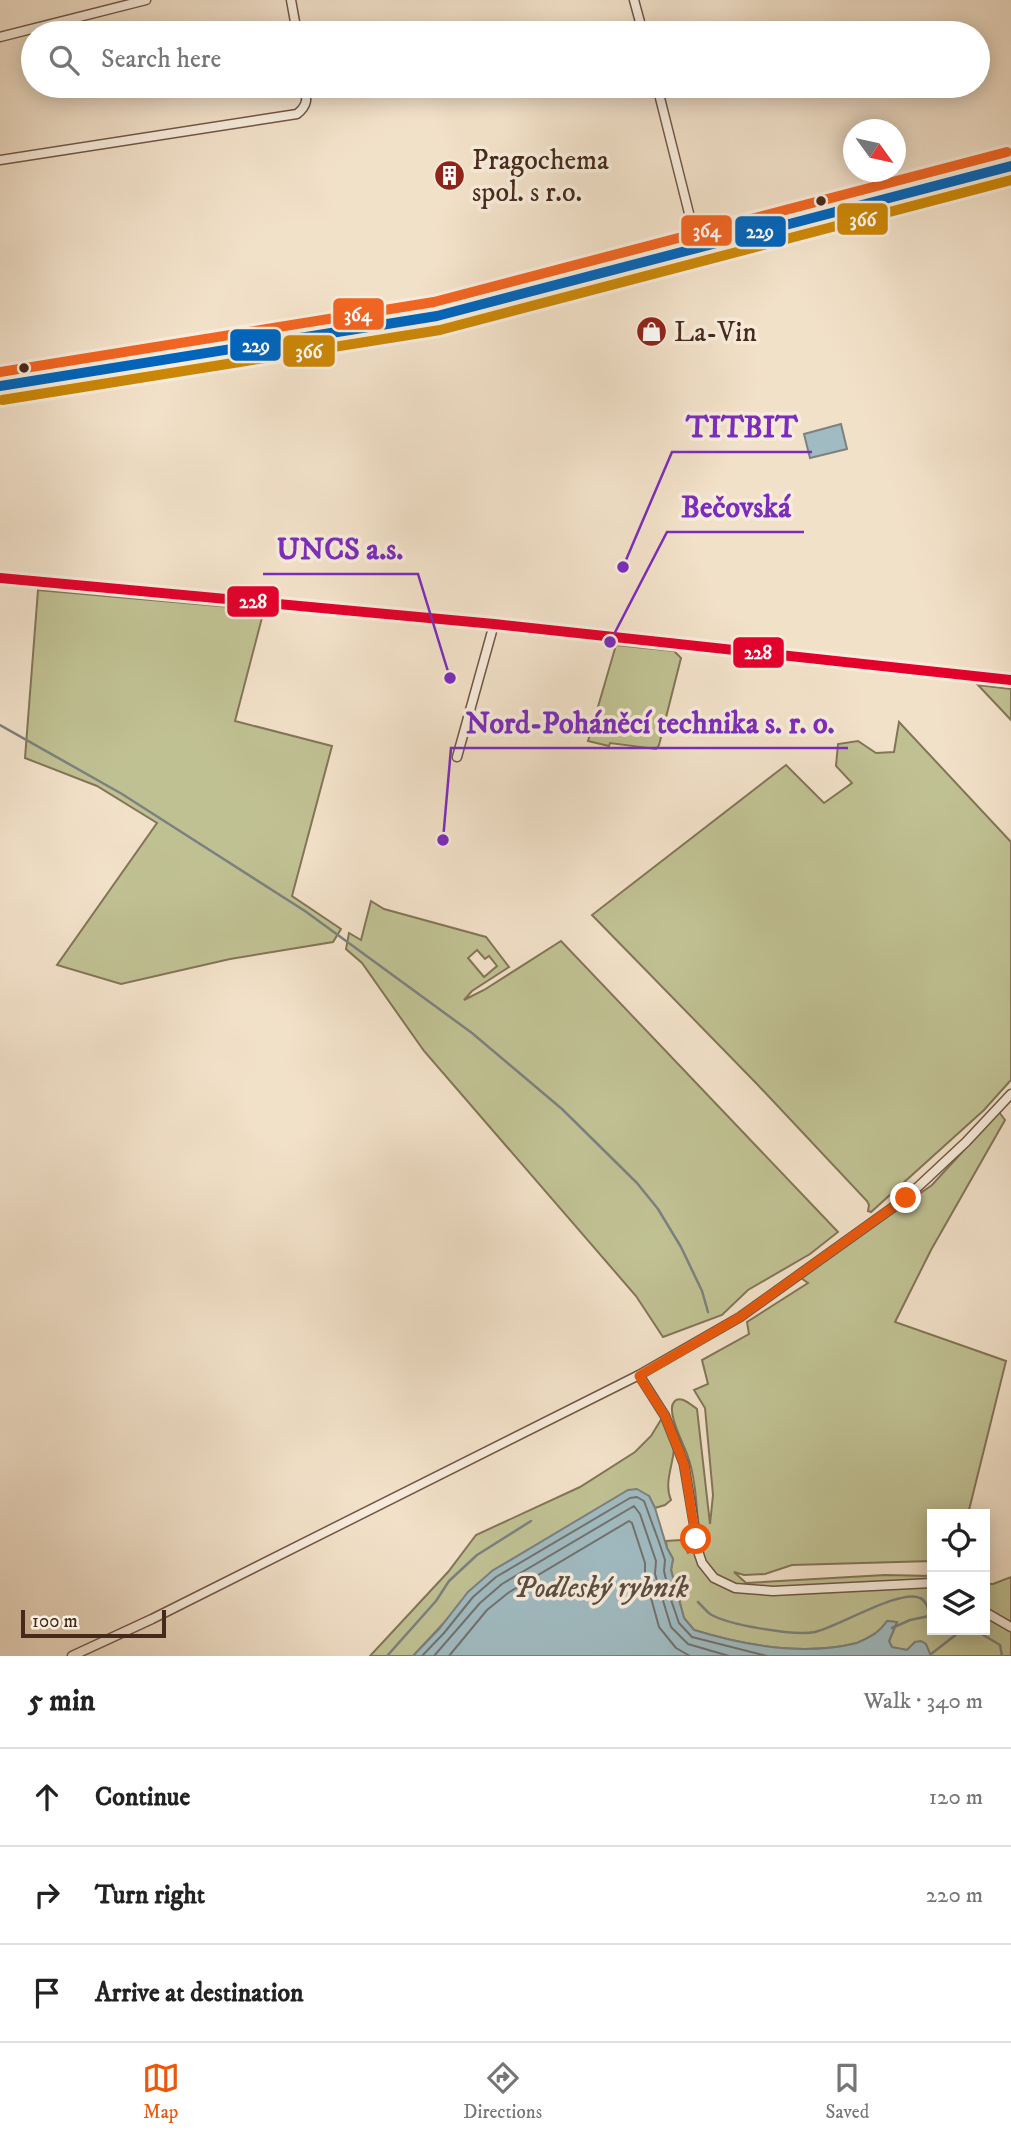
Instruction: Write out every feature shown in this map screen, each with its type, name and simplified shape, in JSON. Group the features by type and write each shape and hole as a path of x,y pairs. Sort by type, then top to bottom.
{"main road":[{"path":"0,386 437,316 1011,166"},
{"path":"0,578 494,624 1011,680"}],"street":[{"path":"63,21 146,0"},
{"path":"291,0 295,21"},
{"path":"634,0 640,21"},
{"path":"0,37 21,32"},
{"path":"0,160 298,114 305,108 307,98"},
{"path":"660,98 698,249"},
{"path":"457,757 494,624"},
{"path":"72,1656 152,1619 639,1376 740,1317 906,1198 966,1142 1011,1094"},
{"path":"639,1376 665,1416 684,1464 699,1554 702,1563 714,1578 735,1588 773,1591 927,1583"},
{"path":"990,1615 1011,1627"}],"green space":[{"path":"38,590 264,610 235,721 332,746 292,896 341,929 333,942 230,959 121,984 57,965 157,823 97,786 25,758"},
{"path":"616,645 674,651 681,658 656,749 610,743 609,746 588,741"},
{"path":"978,685 1011,689 1011,720"},
{"path":"899,722 1011,842 1011,1080 984,1110 871,1212 868,1211 867,1201 592,915 786,765 824,803 852,783 836,766 838,744 858,741 876,753 894,752"},
{"path":"371,901 384,909 486,937 509,967 472,991 464,1000 561,941 838,1232 810,1254 748,1290 722,1315 663,1337 636,1296 424,1051 362,963 346,949 349,933 361,940","holes":["477,950 485,959 489,956 497,966 484,977 468,958"]},
{"path":"999,1112 1005,1120 931,1250 895,1322 1006,1361 969,1509 927,1509 927,1561 792,1565 765,1574 744,1575 734,1572 746,1583 885,1575 927,1576 927,1635 990,1635 990,1584 1011,1577 1011,1656 931,1656 915,1642 907,1650 892,1648 889,1641 897,1622 887,1621 877,1632 857,1643 817,1649 755,1645 694,1630 684,1618 671,1570 673,1559 666,1541 681,1540 688,1553 700,1547 693,1475 674,1420 674,1402 679,1399 697,1409 710,1524 713,1495 705,1408 694,1390 708,1384 702,1360 749,1334 747,1322 808,1283 801,1278 932,1185"},
{"path":"662,1418 672,1435 674,1445 668,1485 671,1500 665,1505 655,1508 649,1496 532,1548 492,1571 413,1656 370,1656 448,1572 476,1535 580,1487 635,1452 651,1436"}],"water":[{"path":"841,424 847,449 810,458 804,434"},
{"name":"Podleský rybník","path":"637,1489 649,1496 655,1508 673,1559 671,1570 684,1618 694,1630 755,1645 817,1649 857,1643 877,1632 887,1621 897,1622 889,1641 892,1647 907,1650 915,1642 921,1641 926,1644 931,1656 413,1656 439,1629 468,1592 492,1571 628,1490"}],"waterway":[{"path":"0,725 122,794 305,911 472,1033 562,1109 637,1183 658,1209 681,1247 702,1291 708,1312"},
{"path":"387,1656 436,1601 449,1581 477,1555 531,1521"},
{"path":"698,1602 710,1614 746,1626 805,1633 825,1629 899,1598 920,1598 927,1606"},
{"path":"892,1628 927,1616"},
{"path":"931,1654 956,1635"},
{"path":"983,1635 1000,1645 1002,1656"}],"transit line":[{"name":"364","path":"0,372 434,302 1007,152"},
{"name":"229","path":"0,386 437,316 1011,166"},
{"name":"366","path":"2,400 440,330 1011,180"},
{"name":"228","path":"0,578 494,624 1011,680"}],"place":[{"name":"Pragochema spol. s r.o.","path":"449,175"},
{"name":"La-Vin","path":"651,331"},
{"name":"TITBIT","path":"623,567"},
{"name":"Bečovská","path":"610,642"},
{"name":"UNCS a.s.","path":"450,678"},
{"name":"Nord-Poháněcí technika s. r. o.","path":"443,840"}],"route":[{"path":"696,1539 684,1464 665,1416 639,1376 740,1317 906,1198"}]}
